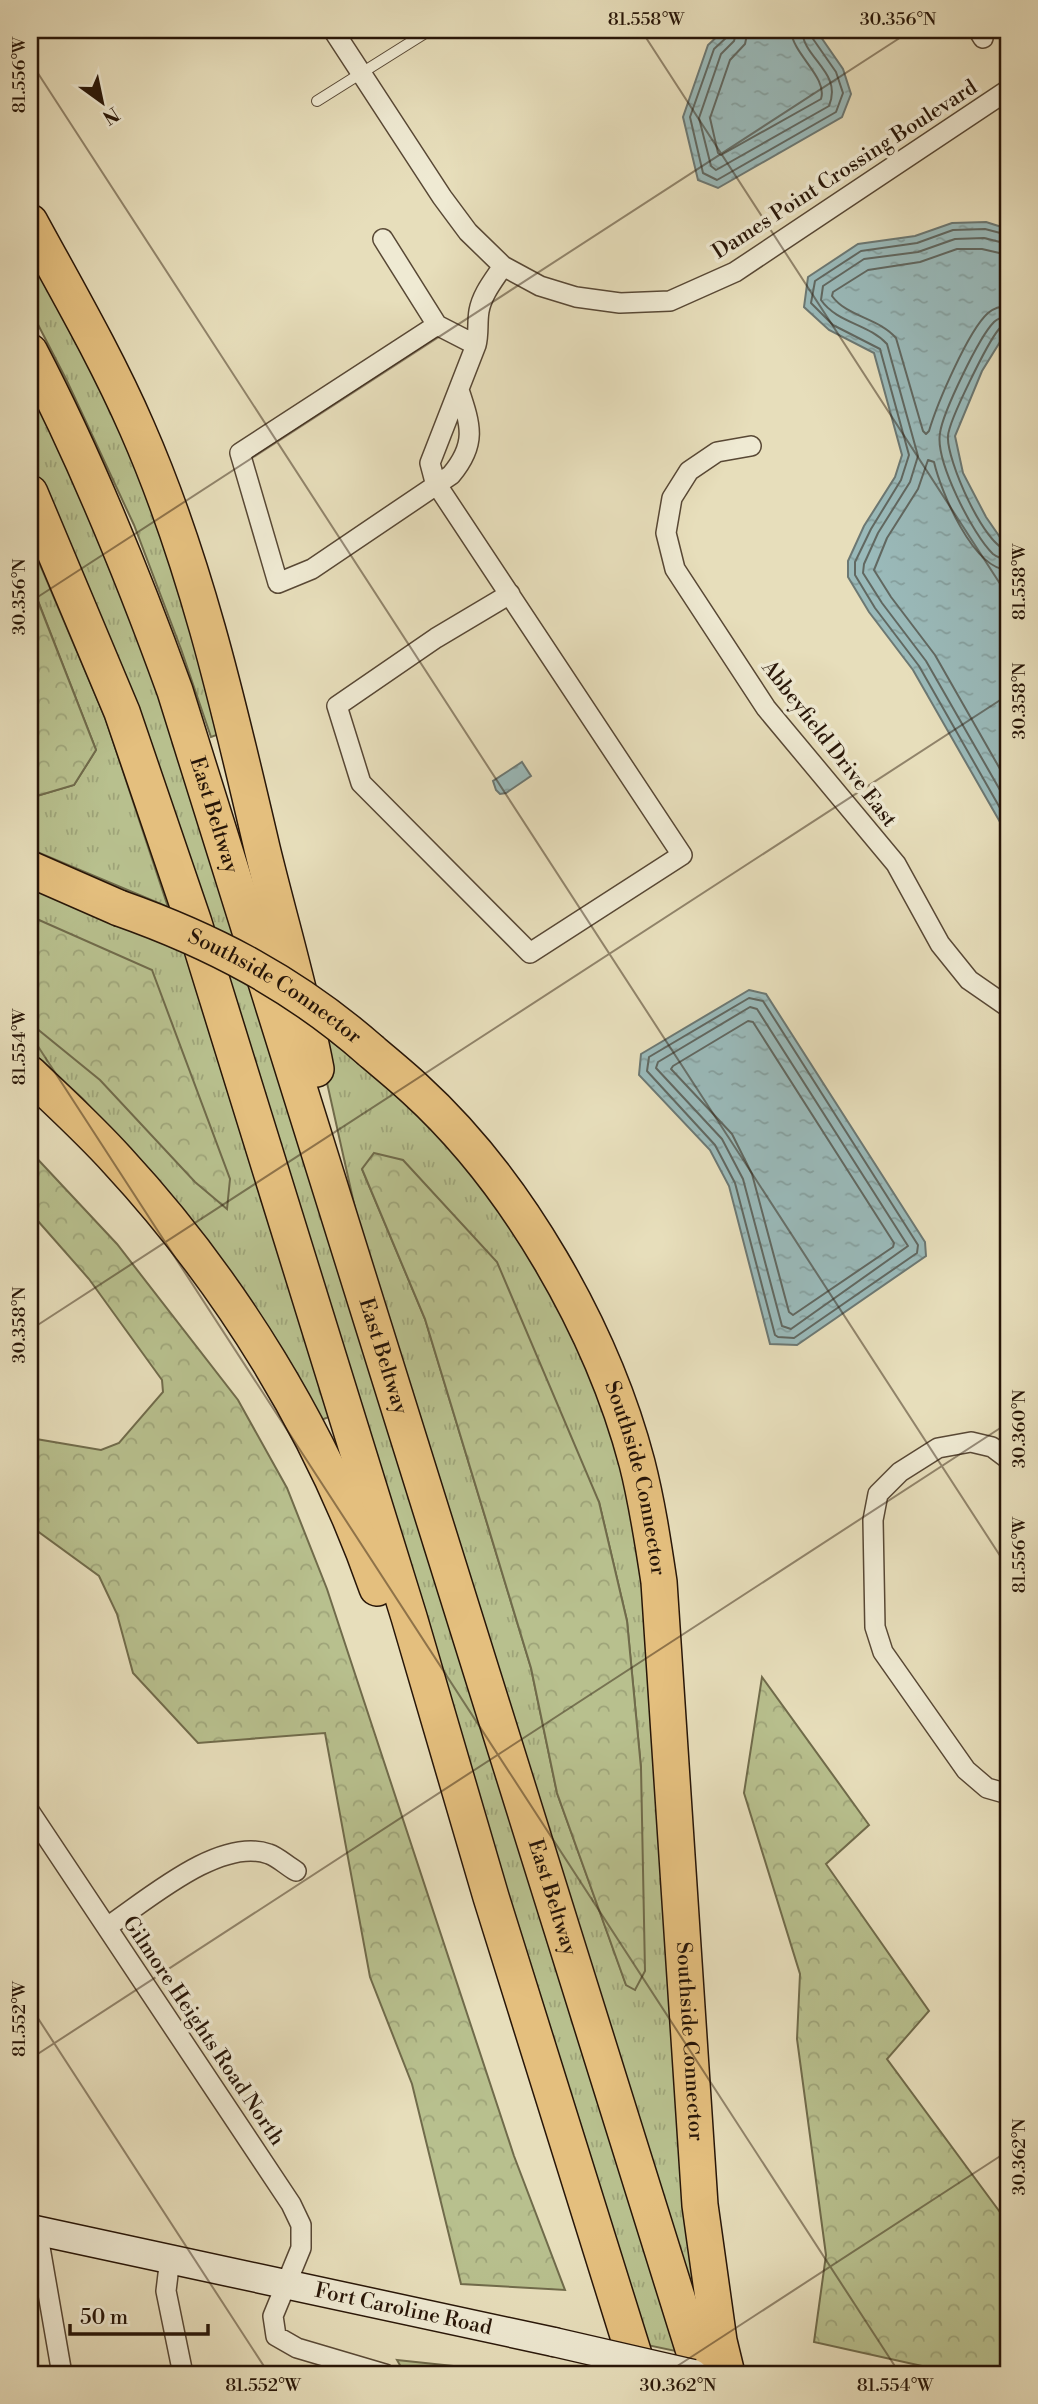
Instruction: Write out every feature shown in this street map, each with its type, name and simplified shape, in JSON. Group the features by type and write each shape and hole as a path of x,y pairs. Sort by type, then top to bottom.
{"highway":[{"path":"30,222 85,323 137,429 176,532 208,632 313,1056 345,1235"},
{"name":"East Beltway","path":"30,352 79,449 139,592 171,678 701,2374"},
{"path":"30,493 96,646 153,797 405,1603 491,1898 640,2374"},
{"name":"Southside Connector","path":"30,869 118,908 159,922 242,960 295,991 371,1051 416,1090 470,1147 514,1205 563,1283 589,1331 609,1378 636,1461 651,1526 659,1582 700,2205 719,2341 727,2374"},
{"path":"30,1074 116,1158 155,1202 231,1302 283,1388 328,1472 365,1553 491,1898"}],"street":[{"name":"Dames Point Crossing Boulevard","path":"332,30 442,197 468,232 503,266 540,286 576,297 620,303 670,301 735,272 1008,90"},
{"path":"383,239 437,325 476,345"},
{"path":"503,266 485,294 479,313 480,332 476,345 430,463 438,485 510,594 682,855 530,953 361,783 337,706 436,638 510,594"},
{"path":"437,325 240,453 278,583 312,569 451,475 461,463 470,444 469,420 459,390"},
{"name":"Abbeyfield Drive East","path":"751,446 717,452 689,471 672,498 666,533 675,569 766,708 896,864 940,944 969,980 1008,1007"},
{"path":"1008,1459 992,1447 971,1442 938,1448 900,1472 878,1494 873,1520 875,1627 883,1652 966,1770 987,1788 1008,1794"},
{"name":"Gilmore Heights Road North","path":"30,1812 291,2204 301,2225 301,2248 274,2316 276,2336 297,2348 385,2374"},
{"path":"107,1927 207,1860 239,1850 269,1853 296,1871"},
{"path":"33,2229 62,2374"},
{"name":"Fort Caroline Road","path":"33,2229 693,2374"},
{"path":"170,2258 166,2291 183,2374"}],"lane":[{"path":"317,101 430,30"}],"green space":[{"path":"30,236 106,377 228,731 211,737 134,525 67,381 30,309"},
{"path":"30,370 103,532 241,941 205,925 46,497 30,465"},
{"path":"30,541 106,720 168,907 30,849 30,798 74,785 96,750 30,580"},
{"path":"30,581 96,750 74,785 30,798"},
{"path":"30,885 185,953 329,1417 321,1420 140,1162 83,1099 30,1050"},
{"path":"30,916 152,970 230,1179 227,1209 195,1182 100,1080 30,1023"},
{"path":"217,968 261,993 680,2352 647,2345"},
{"path":"315,1029 393,1088 459,1156 536,1260 610,1418 643,1556 697,2281 685,2285 361,1235","holes":["362,1169 599,1502 627,1621 641,1768 635,1989 626,1984 557,1793 531,1668 425,1319"]},
{"path":"30,1151 117,1244 238,1400 287,1488 327,1589 514,2156 565,2290 461,2284 412,2084 370,1977 325,1733 198,1743 133,1673 117,1614 99,1576 36,1530 30,1521 30,1438 101,1450 119,1443 163,1392 162,1380 89,1279 30,1212"},
{"path":"374,1153 403,1160 497,1262 599,1502 627,1621 641,1768 645,1971 635,1990 626,1985 557,1793 531,1668 425,1319 362,1169"},
{"path":"762,1677 869,1825 826,1864 929,2011 887,2059 1008,2223 1008,2374 958,2374 814,2342 826,2255 797,2039 800,1974 744,1793"},
{"path":"397,2360 528,2374 405,2374"}],"water":[{"path":"724,30 816,30 843,69 851,94 842,117 718,188 698,180 683,117 708,45"},
{"path":"986,222 1008,229 1008,329 982,371 955,436 963,473 986,517 1008,545 1008,836 913,670 869,612 848,577 848,561 864,526 895,477 902,455 874,353 829,330 804,307 808,277 858,244 915,236 952,223"},
{"path":"522,762 531,776 506,793 500,794 493,781"},
{"path":"749,990 766,994 925,1242 926,1256 797,1345 770,1344 729,1186 710,1150 639,1075 641,1054"}]}
